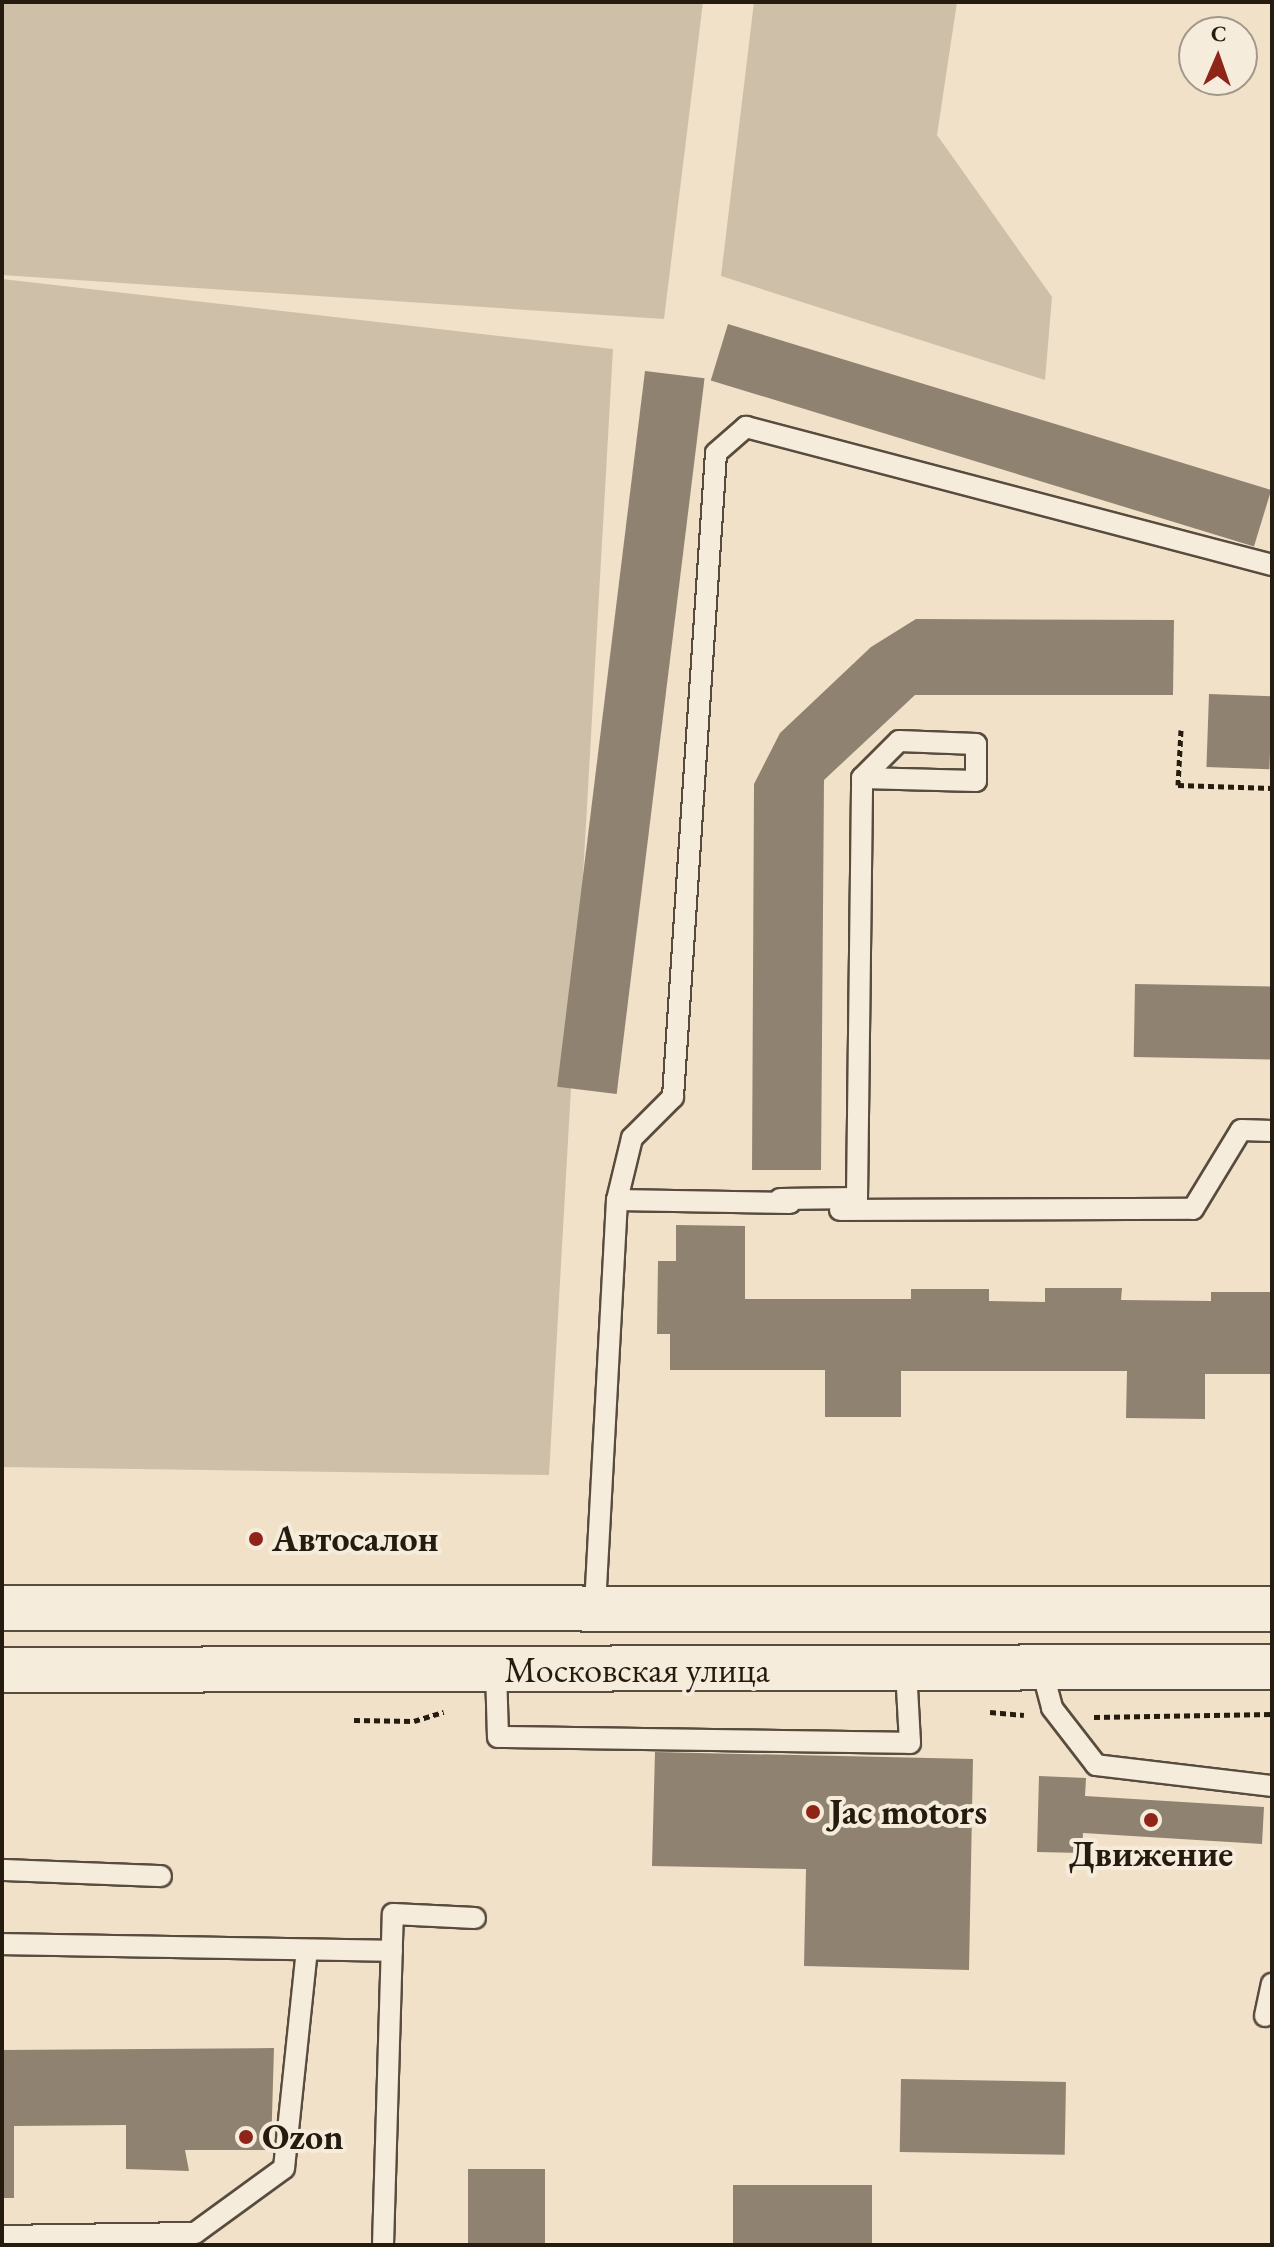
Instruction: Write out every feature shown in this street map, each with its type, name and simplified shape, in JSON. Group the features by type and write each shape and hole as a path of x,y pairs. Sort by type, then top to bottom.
{"main road":[{"name":"Московская улица","path":"2,1608 595,1606 1272,1609"},
{"name":"Московская улица","path":"2,1670 1042,1670 1272,1667"}],"lane":[{"path":"595,1606 617,1200 632,1138 673,1097 716,453 746,427 1272,565"},
{"path":"617,1200 857,1198 862,778 899,741 976,744 976,781 862,778"},
{"path":"780,1199 807,1210 1193,1209 1241,1130 1272,1131"},
{"path":"496,1670 498,1737 910,1743 906,1669"},
{"path":"1042,1670 1052,1708 1096,1765 1272,1786"},
{"path":"2,1870 161,1876"},
{"path":"383,2245 393,1914 475,1918"},
{"path":"2,1944 392,1951"},
{"path":"2,2236 195,2233 284,2168 307,1950"},
{"path":"1265,2016 1272,1984"}],"path":[{"path":"1181,730 1178,785 1272,788"}],"shaded area":[{"path":"2,2 703,2 664,319 2,275"},
{"path":"754,2 957,2 937,135 1052,297 1045,380 721,276"},
{"path":"2,279 613,349 549,1475 2,1467"}],"building":[{"path":"728,324 1271,490 1254,546 711,380"},
{"path":"645,371 705,378 617,1094 557,1087"},
{"path":"916,619 1174,620 1173,695 915,695 824,780 821,1170 752,1170 754,784 780,733 871,647"},
{"path":"1209,694 1272,696 1269,769 1206,767"},
{"path":"1135,984 1272,986 1271,1059 1134,1057"},
{"path":"676,1225 745,1226 745,1299 911,1299 911,1289 989,1289 989,1301 1045,1302 1045,1288 1122,1288 1121,1300 1211,1301 1211,1292 1272,1292 1272,1374 1205,1374 1205,1419 1126,1418 1127,1371 901,1371 901,1417 825,1417 825,1370 670,1370 670,1334 657,1334 658,1261 676,1261"},
{"name":"Jac motors","path":"655,1752 973,1759 969,1970 804,1966 806,1869 652,1866"},
{"name":"Движение","path":"1039,1776 1086,1778 1085,1796 1264,1807 1262,1844 1083,1833 1082,1853 1037,1852"},
{"path":"274,2048 271,2150 185,2150 189,2171 126,2169 126,2125 14,2126 14,2198 2,2198 2,2050"},
{"path":"901,2079 1066,2082 1065,2155 900,2152"},
{"path":"468,2169 545,2169 545,2245 468,2245"},
{"path":"733,2185 872,2185 872,2245 733,2245"}],"place":[{"name":"Автосалон","path":"256,1539"},
{"name":"Jac motors","path":"813,1812"},
{"name":"Движение","path":"1151,1820"},
{"name":"Ozon","path":"246,2137"}]}
